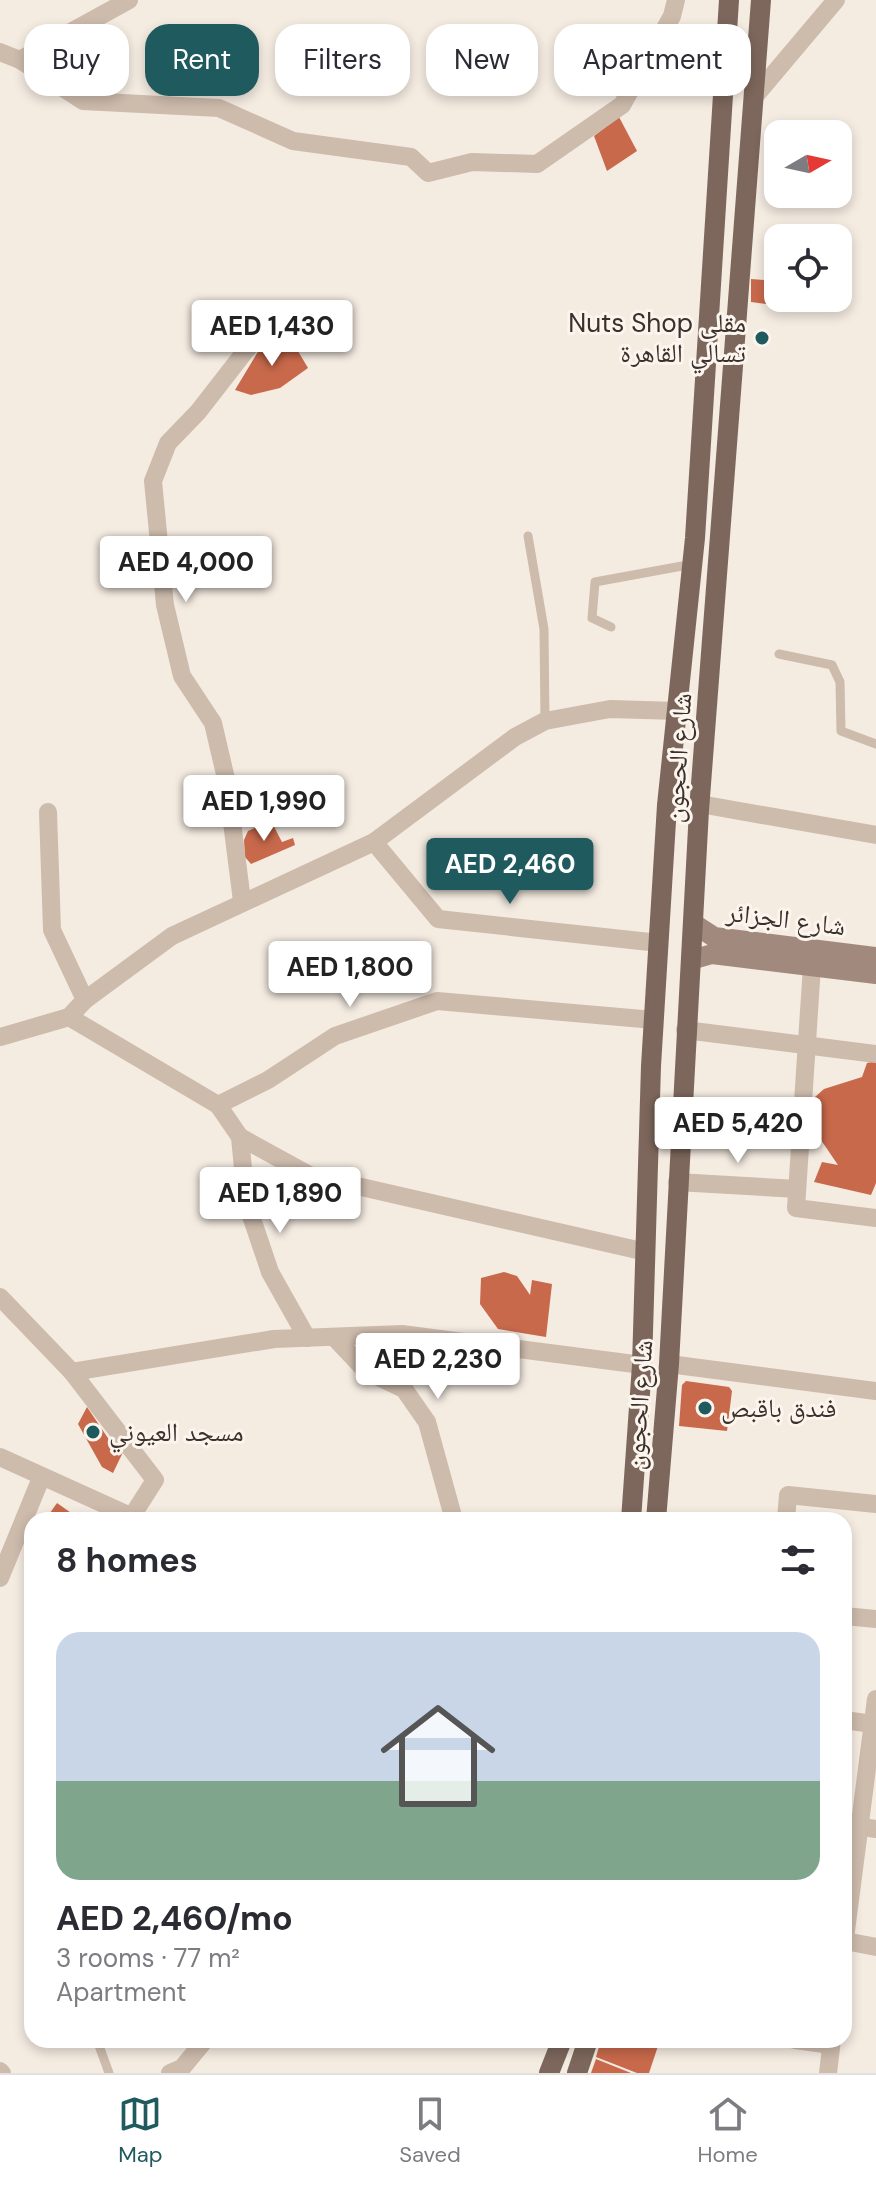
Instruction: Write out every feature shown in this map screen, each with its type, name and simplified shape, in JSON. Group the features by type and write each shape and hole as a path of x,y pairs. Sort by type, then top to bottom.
{"main road":[{"name":"شارع الحجون","path":"632,1512 642,1365 654,1020 667,805 693,564 729,0"},
{"name":"شارع الحجون","path":"657,1512 669,1364 685,1030 700,804 761,0"},
{"path":"549,2073 559,2048"},
{"path":"577,2073 585,2048"}],"street":[{"path":"20,60 129,0"},
{"path":"0,52 20,60 83,101 219,108 293,141 411,157 428,173 472,162 537,164 622,105 672,16 676,0"},
{"path":"755,96 836,0"},
{"path":"242,901 227,783 213,723 182,676 165,605 153,481 168,443 198,412 254,340 279,324"},
{"path":"0,1037 69,1017 85,1000 172,936 374,842 515,737 545,721 610,709 677,711"},
{"path":"700,804 876,835"},
{"path":"48,812 52,930 85,1000"},
{"path":"374,842 438,919 659,943"},
{"name":"شارع الجزائر","path":"694,924 714,937 876,957"},
{"name":"شارع الجزائر","path":"691,960 712,954 876,974"},
{"path":"812,966 796,1208 876,1218"},
{"path":"218,1105 268,1080 335,1036 437,1001 654,1020"},
{"path":"69,1017 218,1105 240,1137 309,1175 646,1252"},
{"path":"685,1030 876,1054"},
{"path":"240,1137 246,1201 270,1272 307,1338"},
{"path":"677,1182 797,1189"},
{"path":"0,1297 72,1372 155,1480 139,1512"},
{"path":"72,1372 274,1339 402,1334 642,1365"},
{"path":"334,1337 366,1371 404,1389 427,1422 452,1512"},
{"path":"669,1364 876,1391"},
{"path":"0,1457 122,1512"},
{"path":"27,1512 41,1478"},
{"path":"787,1512 788,1495 876,1504"},
{"path":"0,1578 24,1519"},
{"path":"852,1617 876,1619"},
{"path":"852,1885 876,1699"},
{"path":"852,1721 873,1724"},
{"path":"852,1945 876,1947"},
{"path":"170,2073 182,2068 198,2048"},
{"path":"828,2073 830,2048"}],"lane":[{"path":"528,536 544,629 545,721"},
{"path":"611,627 592,618 595,582 693,564"},
{"path":"779,654 832,665 840,682 841,731 876,744"},
{"path":"100,2048 109,2073"}],"building":[{"path":"619,117 637,151 607,171 594,136"},
{"path":"751,279 764,280 764,304 751,302"},
{"path":"292,341 308,368 280,388 251,395 235,390 262,345"},
{"path":"271,821 282,842 293,838 295,845 251,864 245,857 244,840 248,831"},
{"path":"876,1061 876,1183 871,1195 814,1182 822,1162 838,1165 808,1121 815,1097 824,1089 862,1077 867,1063"},
{"path":"252,1169 301,1183 306,1197 255,1200"},
{"path":"504,1272 517,1276 530,1295 532,1280 552,1284 546,1337 498,1329 480,1304 481,1278"},
{"name":"فندق باقبص","path":"686,1381 729,1387 732,1391 727,1431 679,1426 682,1385"},
{"name":"مسجد العيوني","path":"87,1407 110,1441 116,1440 124,1450 113,1473 102,1467 78,1424"},
{"path":"57,1503 70,1512 51,1512"},
{"path":"599,2048 657,2048 649,2073 637,2073 596,2057"},
{"path":"596,2059 631,2073 591,2073"}],"place":[{"name":"Nuts Shop مقلى تسالي القاهرة","path":"762,338"},
{"name":"فندق باقبص","path":"705,1408"},
{"name":"مسجد العيوني","path":"93,1432"}]}
